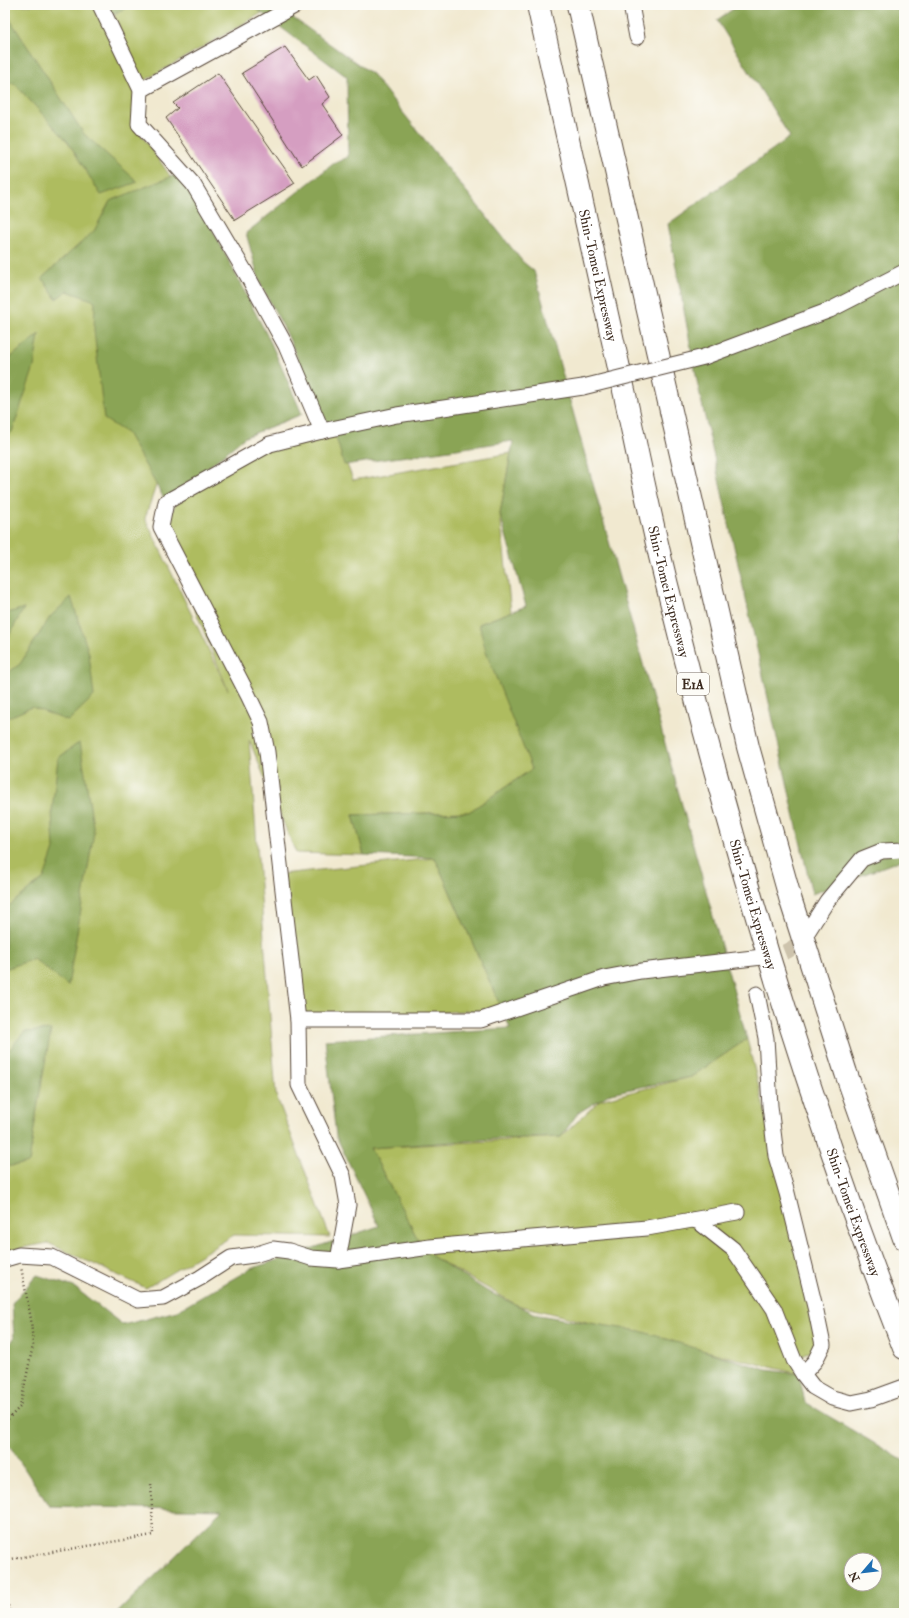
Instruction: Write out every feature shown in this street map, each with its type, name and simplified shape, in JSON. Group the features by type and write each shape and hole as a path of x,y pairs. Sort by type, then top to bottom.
{"highway":[{"name":"Shin-Tomei Expressway","path":"538,5 668,591 713,761 755,912 810,1086 874,1271 904,1348"},
{"name":"E1A","path":"578,5 748,747 791,901 846,1073 904,1238"}],"street":[{"path":"100,5 141,90 139,124 193,184 247,275 286,346 322,431"},
{"path":"141,90 296,5"},
{"path":"630,5 637,37"},
{"path":"338,1260 348,1205 343,1176 299,1085 298,1020 267,752 261,722 161,526 166,502 270,444 397,415 583,387 704,357 830,310 904,272"},
{"path":"808,932 827,901 862,859 882,851 904,850"},
{"path":"298,1020 482,1020 604,978 641,971 762,957"},
{"path":"757,994 766,1038 770,1106 776,1156 787,1193 823,1345 815,1361 803,1374"},
{"path":"12,1257 52,1257 138,1300 163,1298 200,1278 231,1258 254,1255 273,1249 289,1251 311,1258 338,1260 430,1247 647,1228 737,1212"},
{"path":"693,1220 699,1222 733,1249 774,1309 794,1360 813,1387 832,1398 851,1403 871,1399 904,1387"}],"path":[{"path":"5,1422 20,1407 33,1346 31,1319 12,1257"},
{"path":"5,1560 153,1534 151,1482"},
{"path":"5,1594 10,1613"}],"green space":[{"path":"5,5 95,5 140,97 136,127 185,197 302,414 161,471 145,518 228,690 161,527 184,492 270,444 335,433 353,480 511,453 500,514 511,612 479,624 532,769 469,812 353,815 364,855 296,853 249,740 276,1095 330,1237 234,1235 146,1288 48,1243 5,1251"},
{"path":"103,5 131,5 111,16"},
{"path":"128,5 251,5 262,13 142,82 114,16"},
{"path":"251,5 275,5 372,74 523,262 534,271 747,1039 691,1077 611,1093 578,1113 561,1137 493,1139 370,1148 424,1251 487,1291 538,1315 640,1331 767,1370 799,1374 805,1402 904,1461 904,1613 117,1613 222,1510 49,1506 11,1448 5,1444 5,1351 14,1338 12,1303 37,1275 74,1287 123,1325 177,1311 250,1269 379,1226 336,1136 325,1040 510,1028 435,858 364,855 353,815 469,812 532,769 486,652 479,624 526,606 500,514 513,441 344,465 335,433 320,412 288,336 260,283 246,233 333,164 348,157 347,77"},
{"path":"739,5 888,5 904,13 904,859 812,894 698,386 668,224 790,137 717,20"},
{"path":"5,12 84,134 138,182 101,195 68,142 14,83 5,84"},
{"path":"183,172 271,343 302,414 245,437 166,502 127,433 104,419 94,330 95,301 67,291 56,299 42,278 94,231 110,201"},
{"path":"39,334 34,367 12,432 5,438 5,362"},
{"path":"71,597 89,654 94,696 68,721 32,707 5,719 5,675 20,664 50,617"},
{"path":"24,608 5,643 5,614"},
{"path":"80,742 94,832 68,986 34,959 5,969 5,909 44,878 54,849 52,811 58,758"},
{"path":"435,858 502,1009 298,1020 281,874"},
{"path":"51,1030 29,1163 5,1167 5,1055 24,1032"},
{"path":"747,1039 823,1345 794,1360 799,1374 517,1305 424,1252 370,1148 561,1137 600,1100 691,1077"}],"building":[{"path":"285,47 309,80 316,75 330,97 322,104 343,135 302,166 242,73"},
{"path":"218,73 295,183 235,220 166,118 178,108 173,103"}],"tunnel":[{"path":"762,957 777,955 788,951 797,944 807,932"}]}
